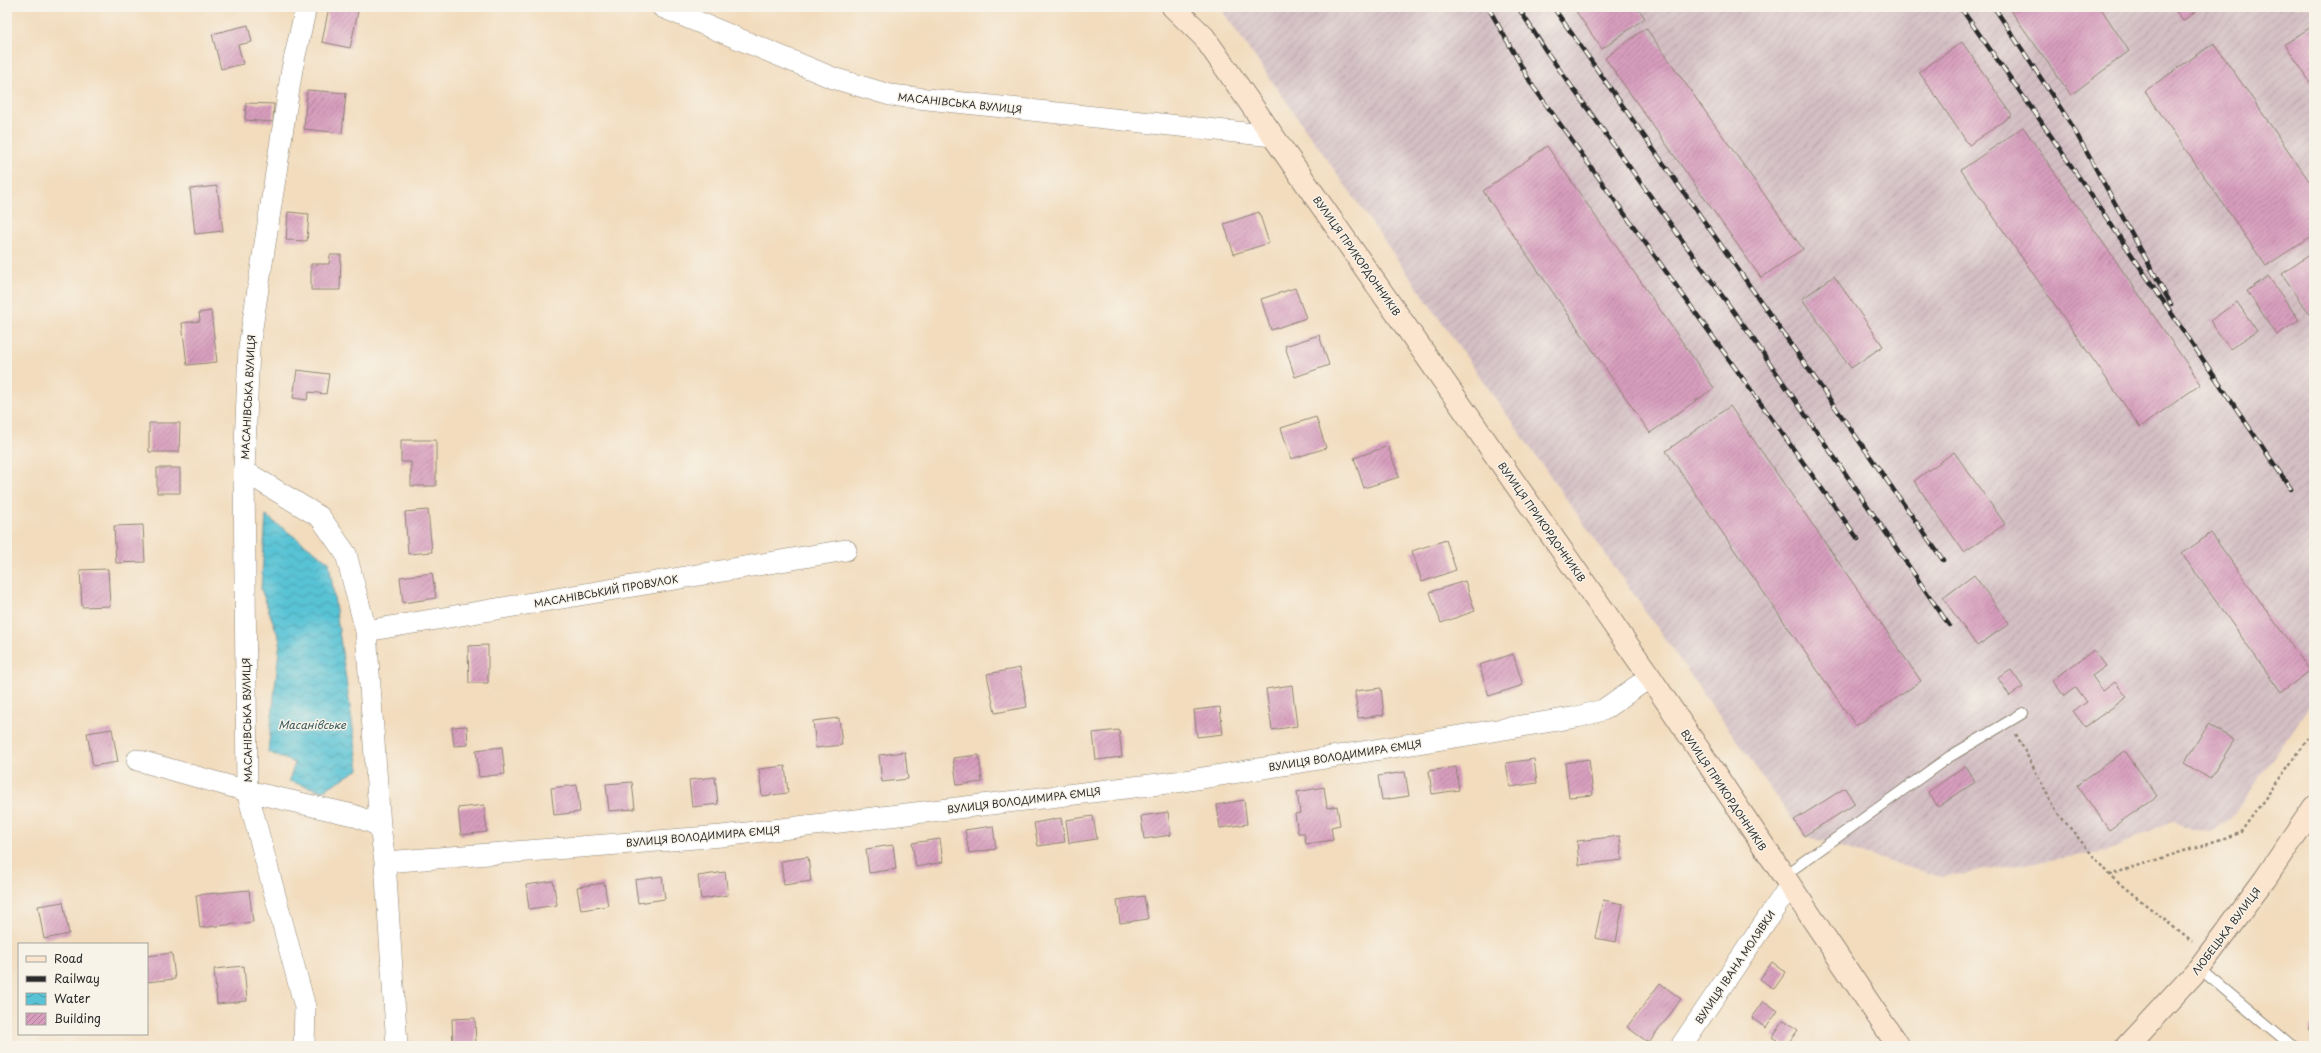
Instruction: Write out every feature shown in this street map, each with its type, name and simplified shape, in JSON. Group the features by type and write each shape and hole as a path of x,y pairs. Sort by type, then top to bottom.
{"street":[{"name":"МАСАНІВСЬКА ВУЛИЦЯ","path":"304,1046 305,1007 247,791 244,471 249,347 292,69 306,7"},
{"name":"МАСАНІВСЬКА ВУЛИЦЯ","path":"662,7 833,78 890,96 1273,136"},
{"name":"ВУЛИЦЯ ПРИКОРДОННИКІВ","path":"1173,7 1204,37 1650,677 1786,882 1898,1046"},
{"path":"244,471 320,517 346,554 366,631 380,826 385,862 397,1046"},
{"name":"МАСАНІВСЬКИЙ ПРОВУЛОК","path":"366,631 846,550"},
{"name":"ВУЛИЦЯ ВОЛОДИМИРА ЄМЦЯ","path":"385,862 722,836 1184,781 1577,717 1603,710 1650,677"},
{"name":"МАСАНІВСЬКА ВУЛИЦЯ","path":"137,760 247,791 353,815 380,826"},
{"name":"ЛЮБЕЦЬКА ВУЛИЦЯ","path":"2127,1046 2204,962 2265,879 2314,807"},
{"name":"ВУЛИЦЯ ІВАНА МОЛЯВКИ","path":"1681,1046 1786,882"}],"lane":[{"path":"1786,882 1950,757 2023,713"},
{"path":"2204,962 2292,1046"}],"path":[{"path":"2009,721 2056,811 2109,875 2204,962"},
{"path":"2109,875 2240,833 2314,730"}],"shaded area":[{"path":"1230,7 2314,7 2314,700 2230,820 2212,831 2193,830 2174,820 2107,851 1941,877 1804,836 1223,12"}],"water":[{"name":"Масанівське","path":"266,516 329,562 359,769 322,791 289,781 295,763 268,752 280,641 261,589"}],"building":[{"path":"329,7 359,7 350,48 322,42"},
{"path":"1573,7 1637,7 1645,18 1602,49"},
{"path":"2008,7 2100,7 2129,51 2071,95"},
{"path":"2173,7 2195,7 2197,10 2183,21"},
{"path":"248,25 252,42 238,45 243,64 221,69 212,34"},
{"path":"2314,25 2314,88 2285,44"},
{"path":"1646,28 1803,249 1761,278 1605,58"},
{"path":"1962,42 2012,115 1969,145 1919,72"},
{"path":"2214,43 2314,188 2314,234 2266,266 2145,91"},
{"path":"307,90 346,93 342,133 304,129"},
{"path":"246,103 274,104 273,122 245,120"},
{"path":"2023,127 2201,384 2140,427 1961,170"},
{"path":"1547,146 1714,388 1650,433 1483,191"},
{"path":"217,186 223,231 195,234 190,189"},
{"path":"288,212 309,214 307,241 286,240"},
{"path":"1259,212 1269,243 1234,254 1224,224"},
{"path":"2314,252 2314,320 2282,274"},
{"path":"330,255 341,255 340,290 311,290 311,264 329,264"},
{"path":"1834,276 1883,346 1851,368 1802,299"},
{"path":"2268,276 2299,320 2277,335 2247,291"},
{"path":"1295,288 1306,318 1271,330 1261,299"},
{"path":"2237,302 2257,331 2230,349 2210,321"},
{"path":"211,311 217,362 187,365 182,323 200,321 199,313"},
{"path":"1319,335 1329,365 1295,377 1285,346"},
{"path":"297,370 329,374 326,394 309,392 307,400 293,398"},
{"path":"1730,406 1921,681 1856,726 1666,451"},
{"path":"1316,417 1326,448 1291,459 1281,428"},
{"path":"149,423 180,423 179,452 149,452"},
{"path":"401,440 436,440 436,486 411,486 411,462 401,462"},
{"path":"1388,446 1399,477 1364,488 1354,458"},
{"path":"1954,452 2005,524 1964,552 1914,481"},
{"path":"157,468 180,468 180,493 157,493"},
{"path":"428,510 432,552 408,554 405,512"},
{"path":"143,525 145,562 116,563 114,526"},
{"path":"2211,533 2310,671 2281,692 2182,554"},
{"path":"1446,540 1456,570 1422,582 1412,551"},
{"path":"108,569 110,606 82,607 80,570"},
{"path":"432,573 436,598 403,603 400,577"},
{"path":"1974,575 2009,624 1977,646 1943,598"},
{"path":"1465,581 1475,611 1441,623 1430,592"},
{"path":"488,645 488,683 469,683 468,646"},
{"path":"2094,650 2106,666 2092,676 2103,691 2115,682 2127,697 2085,727 2073,711 2087,702 2076,687 2064,696 2052,680"},
{"path":"1513,654 1523,685 1489,696 1479,665"},
{"path":"1020,668 1027,707 995,713 987,674"},
{"path":"2011,670 2023,687 2010,696 1998,678"},
{"path":"1292,685 1297,726 1272,730 1266,689"},
{"path":"1381,688 1384,715 1358,718 1355,691"},
{"path":"1220,707 1223,734 1197,737 1194,710"},
{"path":"839,718 842,745 816,748 813,721"},
{"path":"2208,724 2234,740 2210,779 2184,763"},
{"path":"467,726 468,745 454,746 452,727"},
{"path":"112,729 118,762 93,766 87,733"},
{"path":"1119,730 1122,757 1096,760 1093,733"},
{"path":"502,747 505,774 479,777 476,750"},
{"path":"2125,751 2157,796 2109,830 2077,785"},
{"path":"905,752 908,779 882,782 879,755"},
{"path":"979,755 982,782 957,785 953,758"},
{"path":"1534,759 1537,783 1510,787 1506,763"},
{"path":"1589,759 1593,795 1569,797 1565,763"},
{"path":"785,766 788,793 762,796 759,769"},
{"path":"1965,766 1975,782 1938,807 1928,792"},
{"path":"1456,767 1459,790 1432,794 1429,771"},
{"path":"1405,772 1409,796 1382,800 1378,776"},
{"path":"715,777 718,804 692,807 689,780"},
{"path":"632,782 635,809 609,811 606,784"},
{"path":"577,785 580,812 554,815 551,788"},
{"path":"1324,787 1327,808 1337,806 1340,825 1331,827 1333,840 1306,844 1304,833 1298,833 1295,814 1300,813 1297,792"},
{"path":"1845,788 1855,804 1804,836 1794,820"},
{"path":"1244,800 1247,824 1220,828 1217,805"},
{"path":"484,805 487,832 461,835 458,808"},
{"path":"1168,812 1171,835 1144,839 1141,816"},
{"path":"1093,816 1097,839 1069,843 1066,820"},
{"path":"1061,818 1065,842 1038,846 1034,823"},
{"path":"993,826 996,849 969,853 965,830"},
{"path":"1620,836 1622,860 1579,865 1577,841"},
{"path":"940,839 943,862 916,867 912,843"},
{"path":"893,845 896,869 869,873 866,849"},
{"path":"808,857 811,881 784,885 781,861"},
{"path":"725,872 728,895 701,899 698,876"},
{"path":"662,876 665,899 638,903 635,880"},
{"path":"553,881 557,905 529,909 526,885"},
{"path":"604,883 608,906 581,910 577,887"},
{"path":"249,890 253,922 200,928 196,895"},
{"path":"1144,896 1148,919 1120,923 1117,900"},
{"path":"1603,900 1623,904 1616,942 1595,938"},
{"path":"63,902 69,934 44,939 38,906"},
{"path":"172,953 175,979 148,982 148,956"},
{"path":"1772,962 1786,972 1774,989 1760,979"},
{"path":"244,966 247,1001 217,1004 214,969"},
{"path":"1660,983 1681,999 1649,1043 1627,1027"},
{"path":"1764,1001 1778,1011 1766,1028 1752,1018"},
{"path":"475,1018 476,1046 453,1046 452,1019"},
{"path":"1784,1020 1798,1030 1786,1046 1772,1037"},
{"path":"2314,1022 2314,1036 2308,1031"}],"railway":[{"path":"1488,7 1532,85 1858,539"},
{"path":"1518,7 1546,51 1754,340 1949,625"},
{"path":"1553,7 1943,560"},
{"path":"1960,7 2040,120 2291,489"},
{"path":"1994,7 2071,124 2171,304"}]}
